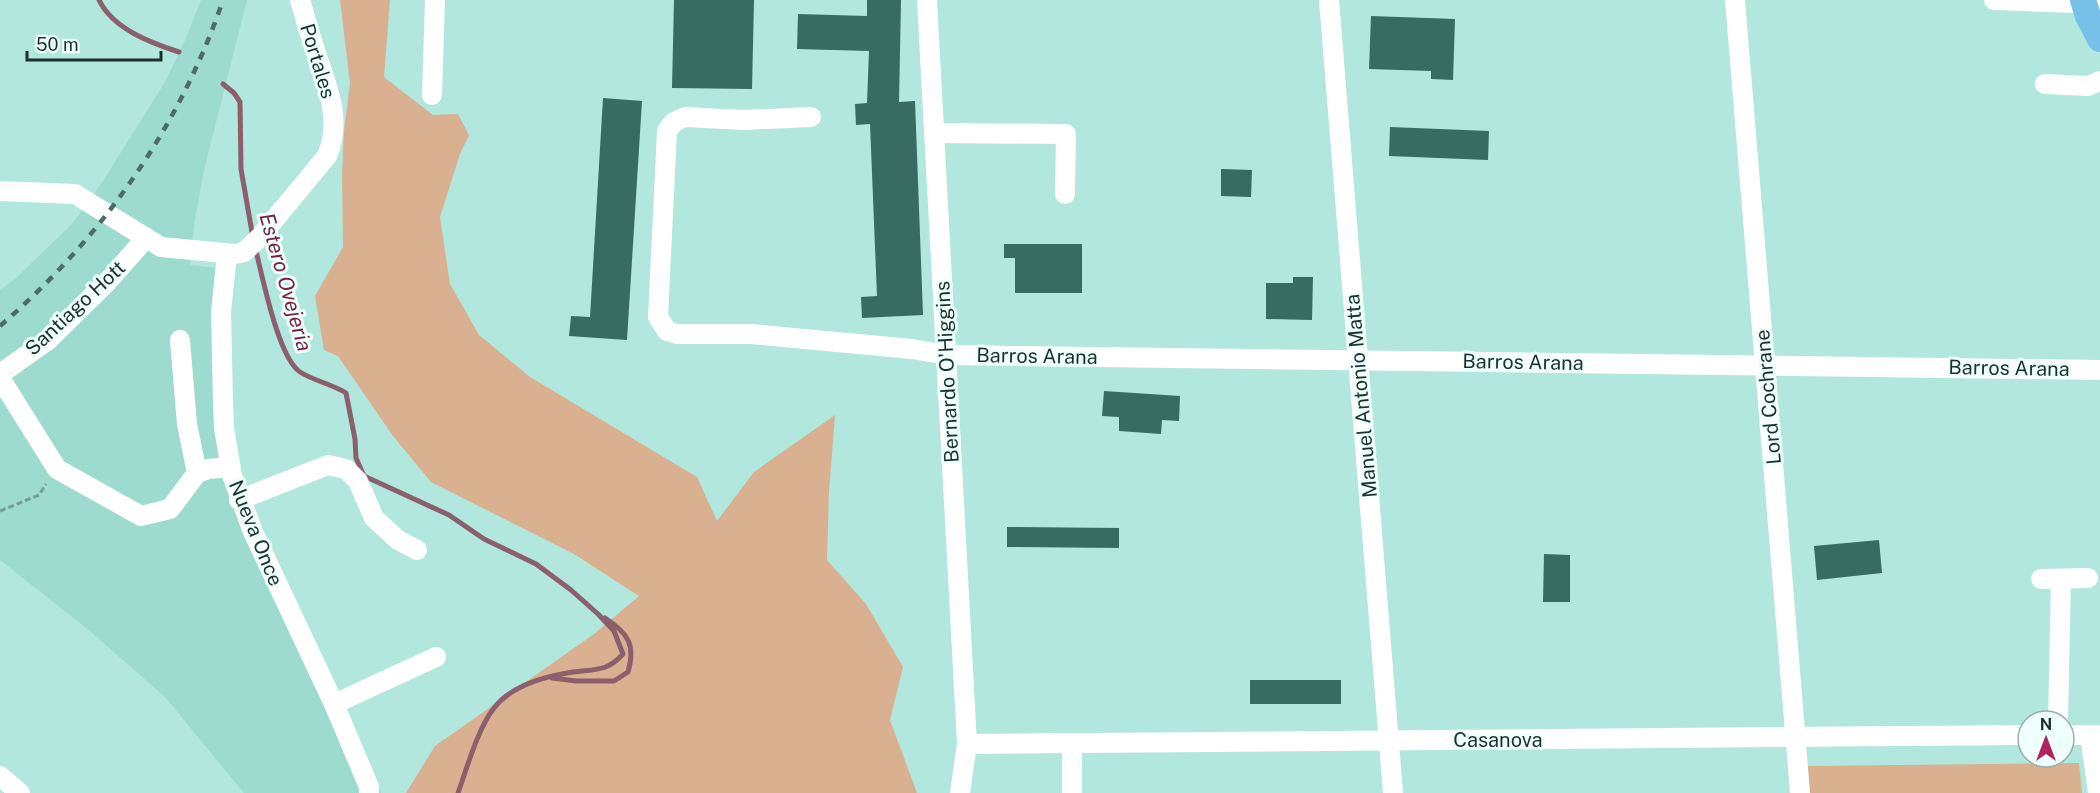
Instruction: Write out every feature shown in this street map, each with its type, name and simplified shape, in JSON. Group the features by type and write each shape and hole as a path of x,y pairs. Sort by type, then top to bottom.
{"main road":[{"path":"2089,1 2088,16 2100,39"}],"street":[{"name":"Portales","path":"0,191 75,194 161,247 227,254 244,252 255,243 327,156 331,148 332,99 300,0"},
{"path":"432,95 435,0"},
{"name":"Bernardo O'Higgins","path":"927,0 967,744 960,793"},
{"name":"Manuel Antonio Matta","path":"1329,0 1393,793"},
{"name":"Lord Cochrane","path":"1736,0 1800,793"},
{"path":"1994,0 2089,1"},
{"path":"2044,84 2088,86 2100,81"},
{"name":"Barros Arana","path":"811,117 744,120 685,117 670,126 666,143 658,312 660,322 667,331 672,333 751,333 912,349 947,355 2100,369"},
{"path":"934,133 1066,134 1065,194"},
{"name":"Santiago Hott","path":"146,238 108,281 48,340 0,376 57,469 141,516 170,508 197,473"},
{"name":"Nueva Once","path":"227,254 221,312 224,428 230,467 239,500 333,704 369,787 369,793"},
{"path":"180,340 187,424 197,473 208,469 230,467"},
{"path":"239,500 328,465 346,468 358,481 374,518 398,540 417,550"},
{"path":"2041,579 2088,578"},
{"path":"2058,709 2061,579"},
{"path":"333,704 436,657"},
{"name":"Casanova","path":"967,744 2016,735"},
{"path":"2076,735 2095,735 2098,793"},
{"path":"1072,743 1072,793"},
{"path":"0,776 20,793"}],"path":[{"path":"0,511 39,495 57,469"}],"shaded area":[{"path":"201,0 247,0 205,166 195,218 190,265 232,270 229,316 233,426 239,461 252,504 276,566 381,793 244,793 166,698 90,631 0,560 0,290 15,279 72,224 101,184 165,82"},
{"path":"340,0 390,0 384,77 433,115 458,114 469,135 460,154 440,217 450,284 479,335 530,377 697,477 717,521 754,472 835,415 827,560 866,604 903,667 890,720 917,793 406,793 435,746 594,634 639,596 574,554 431,482 393,436 338,356 324,350 315,296 343,247 342,173 350,83"},
{"path":"2076,763 2079,763 2082,793 1808,793 1807,766 2016,764 2016,769 2076,769"}],"building":[{"path":"674,0 754,0 752,89 672,88"},
{"path":"867,0 901,0 899,102 915,101 923,315 862,318 861,297 877,296 870,124 856,125 855,104 867,103 869,51 797,49 798,14 867,16"},
{"path":"1371,16 1455,19 1453,80 1431,79 1431,71 1369,69"},
{"path":"603,98 642,101 627,340 569,336 571,316 590,317"},
{"path":"1390,127 1489,131 1488,160 1389,156"},
{"path":"1221,169 1252,170 1251,197 1221,196"},
{"path":"1004,244 1082,244 1082,293 1015,293 1015,258 1004,258"},
{"path":"1293,277 1313,277 1312,320 1266,319 1266,283 1293,283"},
{"path":"1104,391 1180,396 1179,421 1162,420 1161,434 1119,431 1119,417 1102,416"},
{"path":"1007,527 1119,528 1119,548 1007,547"},
{"path":"1879,540 1882,573 1817,580 1814,546"},
{"path":"1544,554 1570,555 1570,602 1543,602"},
{"path":"1250,680 1341,680 1341,704 1250,704"}],"waterway":[{"name":"Estero Ovejeria","path":"99,0 105,10 123,27 145,39 179,52"},
{"name":"Estero Ovejeria","path":"223,84 234,93 240,102 241,169 253,238"},
{"name":"Estero Ovejeria","path":"255,247 278,333 292,364 305,375 346,393 355,439 356,458 364,476 449,515 484,539 536,564 598,614 614,631 623,654 606,667 541,679 510,693 501,700 483,726 458,793"},
{"name":"Estero Ovejeria","path":"552,678 576,681 614,681 628,672 631,654 628,640 605,618"}],"railway":[{"path":"0,326 71,256 104,218 133,178 160,136 184,92 223,0"}]}
